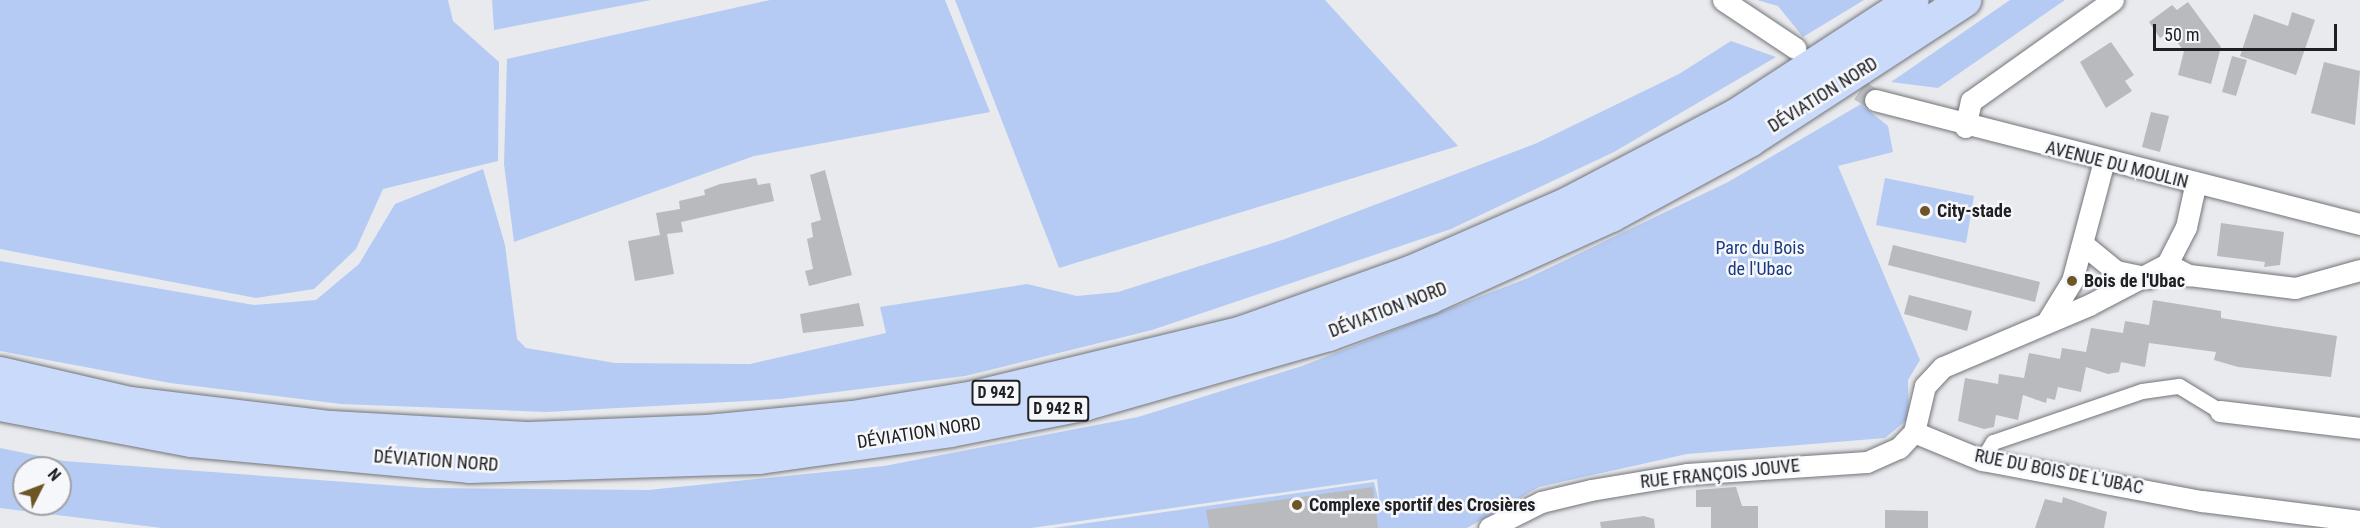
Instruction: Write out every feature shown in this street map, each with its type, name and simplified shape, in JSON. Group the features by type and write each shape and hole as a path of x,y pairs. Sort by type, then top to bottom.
{"main road":[{"name":"DÉVIATION NORD","path":"0,373 153,406 331,427 530,438 707,430 852,417 974,397 1242,332 1410,272 1568,203 1734,116 1912,0"},
{"name":"DÉVIATION NORD","path":"0,404 191,440 503,466 759,457 950,430 1086,404 1328,334 1429,297 1600,219 1749,140 1964,0"}],"street":[{"path":"1722,0 1795,48"},
{"path":"1965,127 1971,101 2113,0"},
{"name":"AVENUE DU MOULIN","path":"1875,100 1965,127 2195,186 2360,224"},
{"path":"2048,320 2066,297 2084,245 2104,161"},
{"path":"1914,432 1925,386 1938,371 2048,320 2148,278 2167,264 2186,227 2195,186"},
{"path":"2084,245 2116,271 2148,278"},
{"path":"2167,264 2188,275 2295,288 2360,270"},
{"path":"1982,460 1994,442 2142,391 2179,386 2220,411 2360,428"},
{"name":"RUE DU BOIS DE L'UBAC","path":"1914,432 1982,460 2202,501 2360,521"},
{"name":"RUE FRANÇOIS JOUVE","path":"1489,528 1541,502 1591,490 1687,474 1867,462 1899,448 1914,432"}],"green space":[{"path":"0,0 448,0 453,21 499,62 498,161 383,189 356,249 314,289 256,298 0,249"},
{"path":"492,0 651,0 494,30"},
{"path":"770,0 945,0 990,112 754,156 514,242 504,164 507,59"},
{"path":"955,0 1325,0 1458,146 1059,268"},
{"path":"1757,0 1864,0 1803,37 1778,6"},
{"path":"2010,0 2065,0 1938,88 1891,82"},
{"path":"1731,41 1776,57 1614,152 1451,229 1152,330 965,376 780,399 546,412 341,404 170,383 0,351 0,261 254,305 316,300 359,264 395,204 483,169 505,245 517,339 526,348 615,363 750,364 886,333 880,307 1027,284 1077,296 1118,292 1285,239 1537,143 1679,74"},
{"name":"Parc du Bois de l'Ubac","path":"1861,104 1888,126 1893,152 1838,166 1920,360 1908,380 1909,418 1885,438 1687,454 1539,487 1467,528 1053,528 1374,482 1380,506 1377,479 1031,528 162,528 65,516 72,516 72,462 427,488 648,490 884,466 1138,417 1302,366 1528,278 1728,182"},
{"name":"City-stade","path":"1885,178 1974,196 1966,243 1876,225"},
{"path":"0,448 39,456 12,456 12,509 0,508"}],"building":[{"path":"2188,2 2221,47 2211,84 2178,75 2184,51 2169,32 2160,38 2149,22 2172,5 2177,10"},
{"path":"2292,12 2315,20 2296,75 2240,56 2254,14 2288,26"},
{"path":"2111,42 2134,75 2125,81 2132,91 2106,108 2080,62"},
{"path":"2232,56 2247,60 2236,96 2222,92"},
{"path":"2324,62 2360,71 2355,125 2311,113"},
{"path":"2151,112 2169,116 2160,152 2142,147"},
{"path":"825,170 852,275 809,286 805,271 813,269 807,239 813,237 811,223 821,220 810,175"},
{"path":"756,178 758,185 770,183 774,201 681,222 683,232 667,234 674,274 635,281 628,241 660,235 656,213 680,209 679,201 705,195 704,190 720,184"},
{"path":"2221,223 2284,232 2280,265 2264,267 2265,262 2217,256"},
{"path":"1893,245 2040,282 2035,302 1888,265"},
{"path":"1909,295 1972,311 1967,331 1904,314"},
{"path":"2153,300 2221,311 2221,318 2337,336 2331,377 2238,367 2214,360 2216,352 2149,343 2145,367 2121,362 2119,372 2108,374 2086,367 2081,392 2058,387 2055,400 2047,398 2046,403 2023,395 2018,420 1996,415 1994,427 1984,429 1958,421 1965,378 1998,384 1999,374 2024,378 2029,353 2060,359 2062,348 2086,352 2091,328 2123,333 2125,321 2149,325"},
{"path":"859,303 864,326 803,333 800,314"},
{"name":"Complexe sportif des Crosières","path":"1373,487 1378,528 1209,528 1206,510"},
{"path":"1736,487 1742,506 1758,506 1758,528 1711,528 1711,507 1696,507 1696,490"},
{"path":"2063,497 2107,512 2104,528 2035,528 2045,499 2062,503"},
{"path":"1885,510 1928,511 1928,528 1885,528"},
{"path":"1644,516 1654,519 1655,528 1601,528 1600,522"}],"tunnel":[{"path":"1834,73 1875,100"}],"place":[{"name":"City-stade","path":"1925,211"},
{"name":"Bois de l'Ubac","path":"2072,281"},
{"name":"Complexe sportif des Crosières","path":"1297,505"}]}
